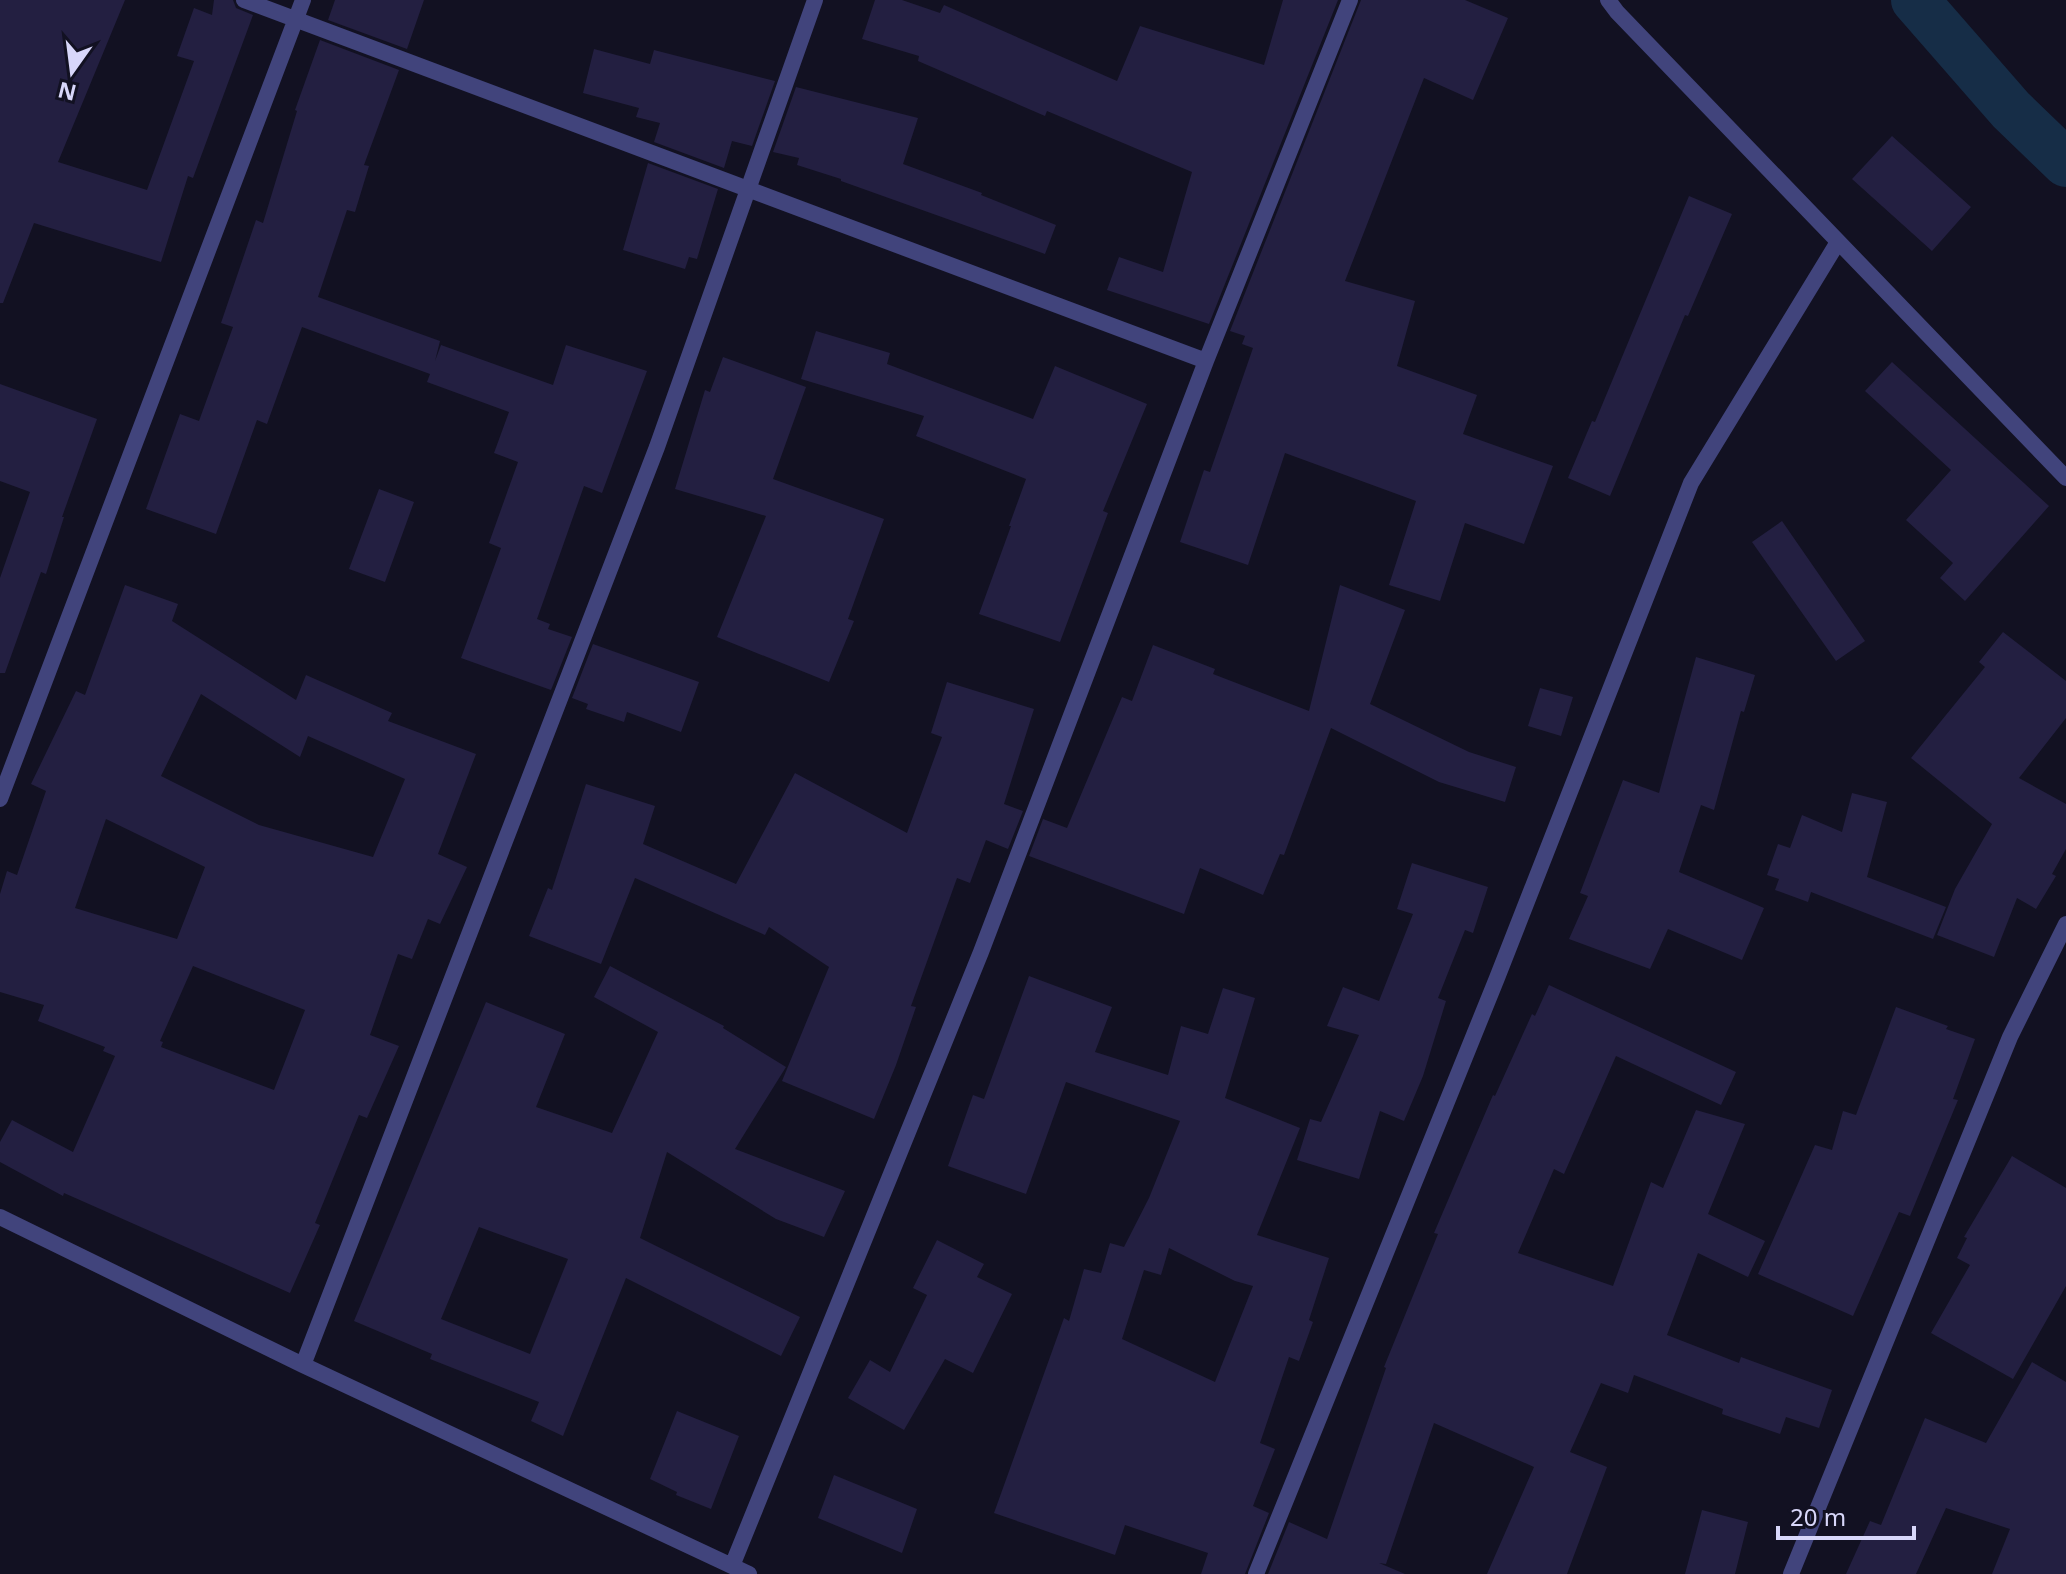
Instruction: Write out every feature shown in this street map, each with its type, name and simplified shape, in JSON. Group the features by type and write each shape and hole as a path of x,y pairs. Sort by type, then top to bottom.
{"street":[{"path":"244,0 1206,361"},
{"path":"0,799 303,0"},
{"path":"303,1365 652,462 815,0"},
{"path":"732,1566 981,952 1206,361 1350,0"},
{"path":"1608,0 2066,478"},
{"path":"1256,1574 1497,978 1691,483 1838,242"},
{"path":"1791,1574 2010,1037 2066,924"},
{"path":"0,1217 303,1365 749,1574"}],"building":[{"path":"0,0 125,0 58,162 147,190 194,61 177,56 194,8 212,15 214,0 233,0 236,8 253,15 193,178 188,176 161,262 34,223 3,303 0,303"},
{"path":"335,0 424,0 407,49 328,20"},
{"path":"875,0 902,0 940,13 944,5 1117,81 1140,26 1264,65 1283,0 1338,0 1209,324 1107,290 1119,257 1163,272 1192,172 1047,111 1045,116 918,61 919,56 862,39"},
{"path":"1361,0 1465,0 1508,18 1473,100 1424,78 1345,281 1415,301 1397,366 1477,395 1463,434 1553,466 1524,544 1465,523 1440,601 1389,585 1416,501 1285,453 1248,565 1180,542 1204,470 1210,472 1253,348 1242,344 1245,336 1230,331"},
{"path":"320,40 399,70 364,165 369,166 355,212 347,210 318,297 440,341 435,361 441,345 553,385 566,345 647,371 602,493 584,486 537,619 550,624 548,629 572,637 551,690 461,658 501,548 489,543 518,462 494,453 509,412 427,382 430,374 302,327 267,424 257,420 216,534 146,509 180,414 199,421 233,327 221,323 256,220 263,223 295,110"},
{"path":"594,49 650,64 654,50 775,81 752,146 732,141 724,168 654,142 660,123 636,117 639,108 583,93"},
{"path":"796,87 918,118 903,164 1056,225 1045,254 797,165 799,158 773,152"},
{"path":"1892,136 1971,207 1932,251 1852,179"},
{"path":"648,163 718,189 697,259 689,257 685,269 623,250"},
{"path":"1689,196 1732,214 1688,316 1685,315 1610,496 1568,478 1592,421 1595,422"},
{"path":"816,331 890,353 887,364 1033,419 1055,366 1147,404 1103,511 1108,513 1060,642 979,614 1026,479 916,436 924,416 801,379"},
{"path":"723,357 806,387 773,479 884,519 848,619 854,621 829,682 717,637 766,516 675,489 705,390 710,392"},
{"path":"1892,362 2049,506 1965,601 1940,578 1953,563 1906,520 1951,470 1865,391"},
{"path":"0,384 97,419 62,517 46,574 41,572 5,673 0,673 0,578 30,492 0,481"},
{"path":"379,489 414,502 385,582 349,569"},
{"path":"1782,521 1865,641 1836,661 1752,542"},
{"path":"125,585 178,604 172,621 296,700 306,675 392,713 388,721 476,754 438,854 467,867 440,924 428,919 412,959 398,954 370,1035 399,1046 367,1118 359,1115 315,1223 320,1225 290,1293 64,1193 63,1196 0,1162 0,1142 12,1120 73,1152 115,1056 103,1051 105,1047 38,1021 44,1005 0,992 0,894 7,871 17,875 46,791 31,784 76,691 85,695","holes":["201,694 300,757 308,736 405,779 373,857 259,825 161,776","106,819 205,867 177,939 75,908","193,966 305,1010 274,1090 161,1047 163,1042 160,1041"]},
{"path":"1340,585 1405,610 1370,704 1469,752 1516,767 1505,802 1439,782 1331,728 1284,855 1280,854 1263,895 1200,868 1184,914 1029,856 1043,819 1067,828 1122,697 1132,701 1153,645 1215,669 1213,674 1309,711"},
{"path":"2003,632 2066,681 2066,718 2019,778 2066,804 2066,849 2052,874 2056,876 2036,909 2017,898 1994,957 1937,935 1955,889 1992,824 1911,758 1985,667 1979,662"},
{"path":"593,644 699,682 681,732 627,712 624,722 586,709 588,704 572,698"},
{"path":"1696,657 1755,675 1744,712 1741,711 1714,810 1701,805 1679,872 1764,908 1742,960 1668,929 1650,969 1569,939 1588,896 1580,893 1623,780 1659,793"},
{"path":"947,682 1034,709 1004,804 1023,811 1008,849 986,840 970,883 957,878 911,1006 916,1007 874,1119 782,1081 829,967 769,927 765,935 635,878 601,964 529,936 548,888 552,890 586,784 655,806 643,844 736,884 795,773 907,833 942,737 931,733"},
{"path":"1540,688 1573,697 1561,736 1528,726"},
{"path":"1852,793 1887,802 1867,877 1946,907 1933,939 1811,892 1808,902 1775,890 1779,879 1767,875 1778,844 1790,848 1802,815 1842,832"},
{"path":"1412,863 1488,887 1473,933 1465,930 1438,998 1446,1001 1423,1076 1404,1121 1380,1111 1359,1179 1297,1160 1310,1119 1321,1122 1359,1035 1327,1026 1343,987 1379,1001 1413,914 1397,909"},
{"path":"610,966 724,1026 786,1067 735,1149 845,1191 824,1237 776,1219 667,1152 640,1238 800,1317 781,1356 626,1278 563,1436 531,1421 539,1402 430,1359 432,1354 354,1321 486,1002 565,1034 536,1107 612,1133 658,1032 594,997","holes":["479,1227 568,1259 530,1354 441,1319"]},
{"path":"1029,976 1112,1007 1095,1052 1168,1075 1181,1026 1208,1034 1223,988 1255,998 1225,1098 1300,1128 1257,1235 1329,1258 1309,1320 1313,1322 1299,1361 1289,1357 1260,1443 1275,1449 1253,1506 1269,1513 1245,1574 1201,1574 1208,1553 1125,1525 1115,1555 994,1513 1064,1318 1069,1321 1084,1269 1101,1273 1110,1243 1124,1247 1149,1198 1180,1121 1066,1082 1026,1194 948,1166 973,1095 984,1099","holes":["1169,1248 1235,1281 1253,1286 1215,1382 1122,1339 1144,1270 1161,1275"]},
{"path":"1549,985 1736,1072 1721,1105 1616,1056 1564,1174 1554,1169 1518,1253 1613,1286 1651,1182 1663,1188 1696,1110 1745,1124 1708,1214 1765,1241 1748,1277 1698,1253 1667,1335 1739,1363 1741,1357 1832,1390 1819,1428 1786,1417 1780,1434 1722,1414 1723,1409 1634,1375 1628,1393 1601,1383 1570,1452 1607,1467 1567,1574 1487,1574 1534,1467 1434,1423 1386,1564 1379,1563 1405,1574 1268,1574 1289,1522 1327,1539 1384,1367 1438,1234 1434,1233 1493,1095"},
{"path":"1896,1007 1975,1039 1953,1099 1958,1100 1910,1216 1899,1212 1853,1316 1758,1274 1815,1145 1832,1150 1843,1111 1856,1115"},
{"path":"2012,1156 2066,1188 2066,1286 2013,1379 1931,1333 1970,1265 1957,1258 1967,1238 1964,1237"},
{"path":"937,1240 984,1264 977,1277 1012,1294 973,1373 945,1359 904,1430 848,1398 870,1360 890,1372 927,1295 913,1288"},
{"path":"2032,1362 2066,1382 2066,1574 1992,1574 2010,1529 1946,1508 1916,1574 1846,1574 1870,1521 1881,1525 1925,1418 1986,1443"},
{"path":"677,1411 739,1436 711,1509 676,1495 677,1492 650,1479"},
{"path":"834,1475 917,1509 902,1553 818,1518"},
{"path":"1702,1510 1748,1522 1735,1574 1685,1574"}],"waterway":[{"path":"1915,0 2011,110 2066,163"}]}
